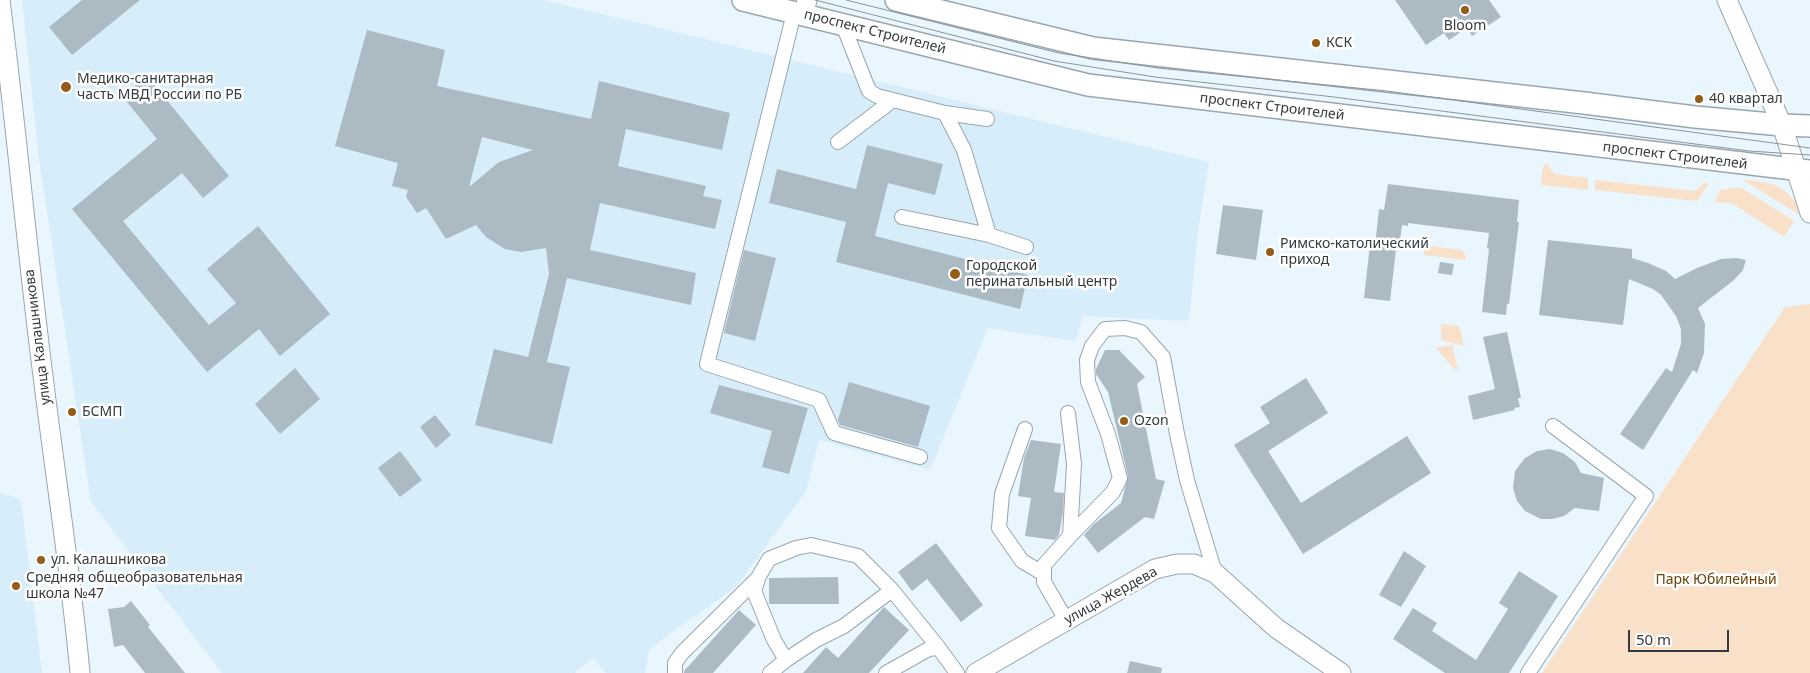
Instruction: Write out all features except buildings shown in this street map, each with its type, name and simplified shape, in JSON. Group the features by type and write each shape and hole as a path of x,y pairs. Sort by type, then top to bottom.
{"main road":[{"name":"улица Калашникова","path":"0,0 44,386 74,600 80,673"},
{"name":"проспект Строителей","path":"743,0 801,9 843,24 1088,84 1803,171"},
{"path":"896,0 1093,48 1695,117 1810,126"},
{"path":"1727,0 1803,171 1810,213"},
{"name":"улица Жердева","path":"976,673 1155,569 1177,564 1194,564 1214,573 1276,628 1341,673"}],"street":[{"path":"801,9 707,364 819,400 834,433 920,457"},
{"path":"843,24 868,91 877,96 945,113 987,119"},
{"path":"838,142 893,100"},
{"path":"945,113 964,150 989,235"},
{"path":"902,216 989,235 1026,247"},
{"path":"1066,620 1044,582 1044,565 1113,492 1120,478 1108,434 1088,382 1087,360 1092,346 1105,330 1125,328 1141,332 1163,357 1176,434 1187,480 1214,573"},
{"path":"1068,413 1074,464 1070,536"},
{"path":"1528,673 1646,496 1553,426"},
{"path":"1025,428 1002,494 999,528 1022,561 1044,574"},
{"path":"786,660 774,640 754,591 759,576 769,559 796,548 811,545 858,556 892,590 957,673"},
{"path":"675,673 675,663 682,653 759,576"},
{"path":"770,673 816,640 844,626 892,590"},
{"path":"886,673 927,650 938,647"}],"shaded area":[{"path":"22,0 544,0 1209,162 1198,232 1189,321 1083,316 1076,341 988,328 930,470 819,440 806,491 737,586 649,649 645,673 606,673 593,658 575,673 222,673 91,502 39,159"},
{"name":"Средняя общеобразовательная школа №47","path":"0,492 21,500 42,673 0,673"}],"green space":[{"path":"1547,163 1554,174 1588,178 1588,190 1541,185 1543,166"},
{"path":"1595,180 1695,191 1704,183 1709,184 1697,201 1595,190"},
{"path":"1743,180 1763,182 1778,187 1790,196 1802,212 1800,215"},
{"path":"1740,187 1794,221 1784,237 1732,203 1714,202 1721,190"},
{"path":"1430,246 1462,250 1466,256 1465,260 1424,255 1424,250"},
{"name":"Парк Юбилейный","path":"1810,304 1810,673 1542,673 1785,307"},
{"path":"1441,324 1459,326 1464,346 1441,340"},
{"path":"1452,345 1458,370 1455,370 1436,348"}],"tram line":[{"path":"815,0 1054,61 1155,77 1334,97 1749,151 1810,155"},
{"path":"846,0 1059,53 1158,68 1387,91 1810,148"}],"place":[{"name":"Bloom","path":"1465,10"},
{"name":"КСК","path":"1316,43"},
{"name":"Медико-санитарная часть МВД России по РБ","path":"66,87"},
{"name":"40 квартал","path":"1699,99"},
{"name":"Римско-католический приход","path":"1270,252"},
{"name":"Городской перинатальный центр","path":"955,274"},
{"name":"БСМП","path":"72,412"},
{"name":"Ozon","path":"1124,421"},
{"name":"ул. Калашникова","path":"41,560"},
{"name":"Средняя общеобразовательная школа №47","path":"16,586"}]}
